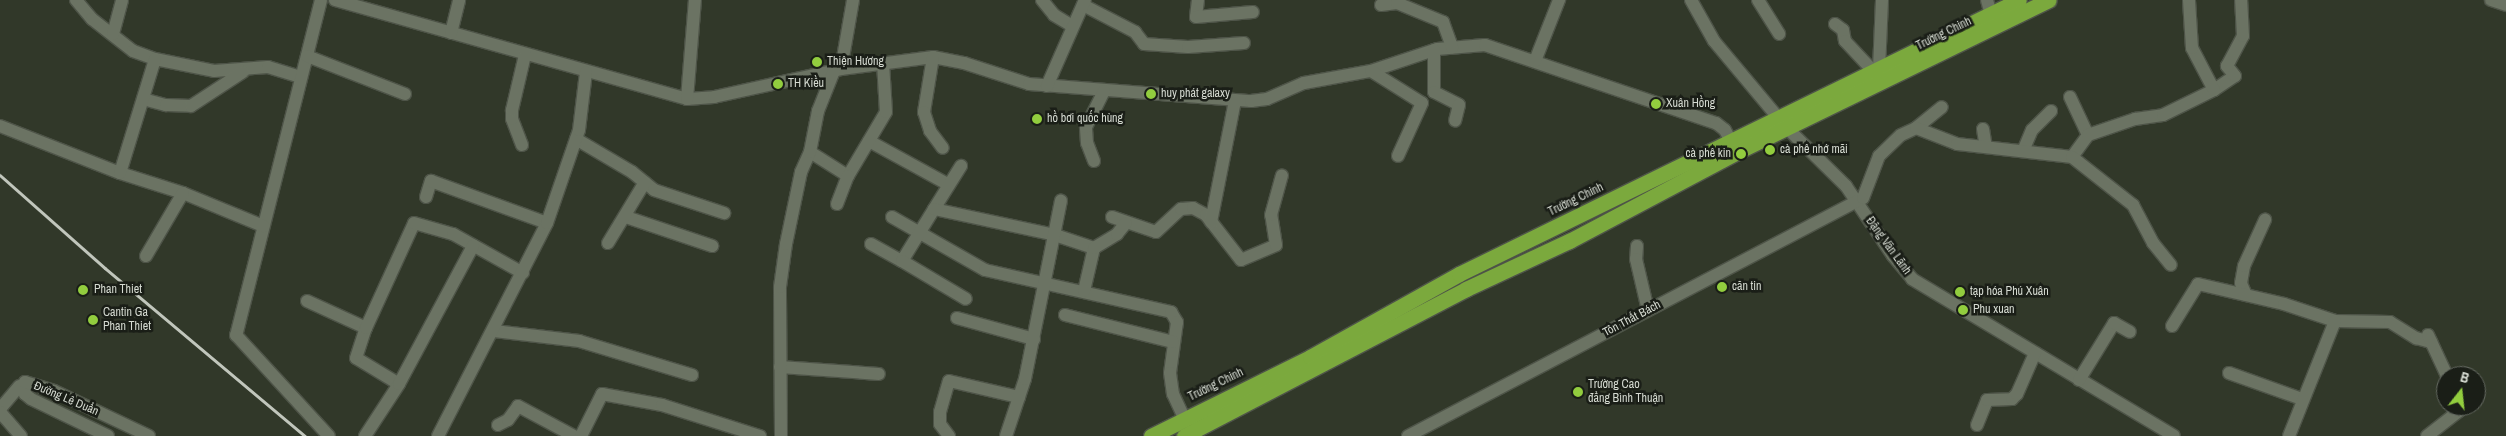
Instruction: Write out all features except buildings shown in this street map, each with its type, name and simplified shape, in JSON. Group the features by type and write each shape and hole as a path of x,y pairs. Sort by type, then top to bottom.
{"highway":[{"name":"Trường Chinh","path":"1783,122 1876,71 2019,0"},
{"name":"Trường Chinh","path":"1151,436 1310,357 1459,274 2049,0"},
{"name":"Trường Chinh","path":"1184,436 1466,289 1578,236 1733,147"}],"street":[{"path":"76,0 133,51 155,59 214,72 268,67 301,77"},
{"path":"112,34 122,0"},
{"path":"320,0 236,335 329,436"},
{"path":"335,0 686,99 714,96 837,70 933,58 1047,86 1104,91 1182,94 1235,101 1267,99 1304,83 1371,71 1434,50 1485,45 1716,123 1733,147"},
{"path":"451,33 459,0"},
{"path":"686,99 695,0"},
{"path":"781,436 780,286 786,244 801,172 810,152 818,111 837,70 853,0"},
{"path":"1042,0 1054,15 1072,26"},
{"path":"1198,0 1196,16 1253,12"},
{"path":"1535,61 1558,0"},
{"name":"Đặng Văn Lãnh","path":"1691,0 1714,41 1783,122 1846,186 1912,279 2174,436"},
{"path":"1758,0 1779,34"},
{"path":"1876,71 1882,0"},
{"path":"1986,0 1991,15"},
{"path":"2189,0 2192,48 2214,90"},
{"path":"2072,157 2088,135 2135,118 2163,115 2214,90 2235,76 2227,66 2243,36 2241,0"},
{"path":"2491,0 2506,5"},
{"path":"1047,86 1084,2 1135,32 1144,44 1188,47 1244,43"},
{"path":"1381,5 1398,3 1443,22 1452,47"},
{"path":"1835,24 1843,30 1845,41 1876,71"},
{"path":"1398,156 1422,103 1434,92 1434,50"},
{"path":"522,145 512,119 512,110 525,55"},
{"path":"307,56 405,94"},
{"path":"933,58 924,112 930,131 943,148"},
{"path":"120,173 155,59"},
{"path":"837,204 848,176 886,112 883,63"},
{"path":"143,99 166,106 191,106 250,68"},
{"path":"1371,71 1422,103"},
{"path":"438,436 494,330 547,223 576,139 586,72"},
{"path":"1094,161 1087,143 1086,127 1104,91"},
{"path":"1434,92 1459,105 1455,121"},
{"path":"2070,97 2088,135"},
{"path":"1211,222 1235,101"},
{"path":"1856,202 1863,198 1879,156 1901,135 1916,128 1942,107"},
{"path":"2023,151 2032,130 2051,111"},
{"path":"0,126 120,173 183,192 263,226"},
{"path":"1916,128 1946,141 2072,157 2133,205 2153,243 2171,265"},
{"path":"1983,129 1986,147"},
{"path":"576,139 645,182 654,190 724,214"},
{"path":"869,141 949,185"},
{"path":"810,152 848,176"},
{"path":"902,261 961,166"},
{"path":"1112,217 1156,232 1186,208 1200,211 1211,222 1239,260 1276,245 1271,215 1282,174"},
{"path":"426,197 431,181 547,223"},
{"path":"608,243 626,217 645,182"},
{"path":"146,256 183,192"},
{"path":"1006,436 1019,397 1034,339 1061,201"},
{"name":"Tôn Thất Bách","path":"1408,436 1856,202"},
{"path":"934,209 1055,235 1094,248"},
{"path":"626,217 712,246"},
{"path":"892,217 985,270 1171,312 1176,322 1173,342 1173,394 1184,418"},
{"path":"2246,295 2241,283 2244,266 2265,220"},
{"path":"399,384 357,362 366,328 414,223 452,234 523,273"},
{"path":"1084,291 1094,248 1116,234 1126,223"},
{"path":"870,244 966,299"},
{"path":"364,436 399,384 474,246"},
{"path":"1637,246 1636,259 1648,310"},
{"path":"2172,326 2198,284 2246,295 2335,321 2390,322 2416,338 2428,337 2442,366"},
{"path":"307,301 366,328"},
{"path":"1065,315 1173,342"},
{"path":"957,318 1034,339"},
{"path":"2289,436 2302,399 2335,321"},
{"path":"2079,380 2114,323 2130,332"},
{"path":"494,330 579,340 692,375"},
{"path":"1977,425 1987,400 2012,399 2017,394 2035,353"},
{"path":"780,367 879,374"},
{"path":"2229,373 2302,399"},
{"path":"948,436 940,424 940,412 949,381 1019,397"},
{"name":"Đường Lê Duẩn","path":"108,436 31,399 25,394 25,382 54,391 149,436"},
{"path":"19,386 0,410 21,436"},
{"path":"581,436 602,394 662,405 760,436"},
{"path":"498,425 508,420 518,406 574,436"},
{"path":"2427,436 2453,416"}],"railway":[{"path":"0,175 105,268 305,436"}],"place":[{"name":"Thiện Hương","path":"817,62"},
{"name":"TH Kiều","path":"778,84"},
{"name":"huy phát galaxy","path":"1151,94"},
{"name":"Xuân Hồng","path":"1656,104"},
{"name":"hồ bơi quốc hùng","path":"1037,119"},
{"name":"cà phê nhớ mãi","path":"1770,150"},
{"name":"cà phê kin","path":"1741,154"},
{"name":"căn tin","path":"1722,287"},
{"name":"Phan Thiet","path":"83,290"},
{"name":"tạp hóa Phú Xuân","path":"1960,292"},
{"name":"Phu xuan","path":"1963,310"},
{"name":"Cantin Ga Phan Thiet","path":"93,320"},
{"name":"Trường Cao đẳng Bình Thuận","path":"1578,392"}]}
